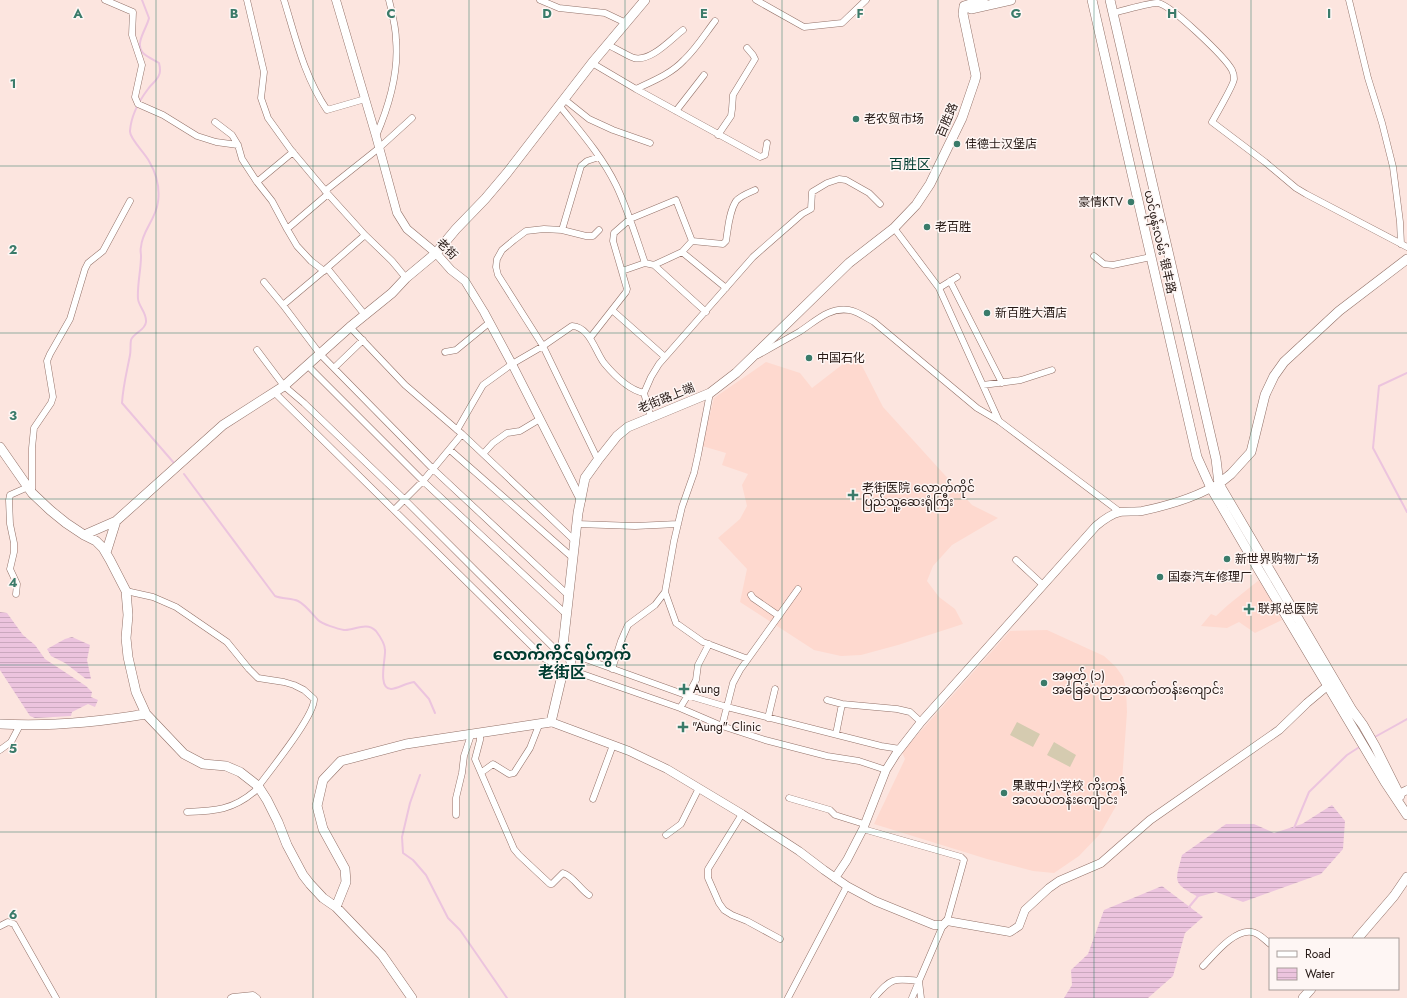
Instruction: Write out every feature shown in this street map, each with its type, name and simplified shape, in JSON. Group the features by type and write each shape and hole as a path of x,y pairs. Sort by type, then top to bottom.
{"main road":[{"path":"84,535 116,521 222,425 284,386 436,253 507,173 592,63 645,0"},
{"path":"964,8 983,0"},
{"path":"964,8 1011,0"},
{"name":"ယင်ဖုန်းလမ်း 银丰路","path":"1092,0 1197,457 1215,486"},
{"name":"ယင်ဖုန်းလမ်း 银丰路","path":"1110,0 1216,459 1215,486"},
{"name":"百胜路","path":"894,228 916,205 930,184 962,118 975,80 976,76 964,8"},
{"name":"老街路上端","path":"563,655 568,595 581,500 585,478 598,460 618,436 628,427 710,393 736,374 849,263 894,228"},
{"path":"1407,259 1339,311 1284,362 1274,376 1265,395 1251,452 1231,474 1215,486 1331,683 1359,727 1407,814"},
{"path":"0,448 30,490 50,510 84,535 96,541 106,554 126,591 128,615 126,638 128,657 136,692 146,714 184,754 203,764 226,766 240,772 258,786 270,805 287,845 303,875 323,898 336,907 382,955 412,998"},
{"path":"106,554 116,521"},
{"path":"336,907 346,882 345,869 323,829 318,806 323,780 341,762 406,744 551,722 565,670 571,662 563,655 554,658 554,664 557,670 565,670"},
{"path":"0,724 20,725 103,721 146,714"},
{"path":"1371,749 1403,792 1407,814"},
{"path":"1358,938 1391,900 1407,877"},
{"path":"1303,998 1310,990"}],"street":[{"path":"105,0 134,12 132,35 142,65 135,97 138,104 148,108 197,136 216,142 238,145"},
{"path":"247,0 264,72 261,98 268,118 326,193 365,235 392,261 406,278"},
{"path":"284,0 306,74 317,96 327,110 365,99"},
{"name":"老街","path":"336,0 397,213 407,229 436,253 451,270 465,281 490,322 581,500"},
{"path":"376,136 387,109 396,68 396,40 389,0"},
{"path":"540,0 559,8 605,13 626,23"},
{"path":"756,0 804,27 842,22 866,0"},
{"path":"1349,0 1368,78 1382,123 1392,167 1401,244"},
{"path":"1113,13 1157,3 1166,6 1174,12 1207,42 1233,71 1234,80 1212,122 1265,162 1296,188 1407,247"},
{"path":"636,89 662,77 685,60 715,21"},
{"path":"608,45 635,58 643,58 657,52 683,30"},
{"path":"718,135 730,116 733,95 755,59 754,55 747,48"},
{"path":"592,63 718,135 760,157 764,155 766,143"},
{"path":"676,111 704,75"},
{"path":"562,102 589,119 613,130 650,143"},
{"path":"562,102 599,156 615,184 630,219 645,263"},
{"path":"287,229 412,118"},
{"path":"215,122 232,135 238,145 242,159 272,201 297,246 311,261 326,270 365,315"},
{"path":"257,182 293,152"},
{"path":"562,230 581,166 587,161 599,156"},
{"path":"651,418 644,393 651,377 665,357 753,258 802,214 811,209 812,192 827,183 839,179 846,180 869,193 880,204"},
{"path":"692,241 723,244 726,241 732,212 736,201 742,196 755,190"},
{"path":"590,338 626,292 627,288 613,236 614,233 630,219 676,200 692,241"},
{"path":"16,594 17,584 10,569 14,552 14,543 10,524 9,500 10,496 30,490 34,428 54,397 47,361 70,319 88,263 103,251 130,201"},
{"path":"894,228 939,288 999,421"},
{"path":"598,460 543,346 498,275 496,267 497,259 502,250 526,231 544,229 562,230 586,236 593,236 600,230"},
{"path":"283,305 326,270 365,235"},
{"path":"654,265 682,252 692,241"},
{"path":"682,252 726,288"},
{"path":"1094,256 1104,264 1113,265 1151,257"},
{"path":"622,271 645,263 654,265 706,312"},
{"path":"939,288 957,277"},
{"path":"950,281 1002,383"},
{"path":"264,282 320,354 433,469 568,595"},
{"path":"612,310 665,357"},
{"path":"751,360 800,331 819,317 831,312 849,310 874,322 977,408 999,421 1120,512"},
{"path":"445,352 456,350 490,322"},
{"path":"394,510 423,481 450,450 483,385 512,364 543,346 572,326 581,328 590,338 604,362 613,373 637,392 644,393"},
{"path":"350,327 405,385 483,454 575,541"},
{"path":"334,368 363,340"},
{"path":"257,350 284,386 304,403 405,500 563,655 580,657 688,696 768,718 890,748 900,749"},
{"path":"308,366 423,481 566,614"},
{"path":"983,385 1021,380 1052,370"},
{"path":"274,392 545,659 554,664"},
{"path":"612,669 628,625 656,605 665,592 674,541 698,455 710,393"},
{"path":"483,454 493,443 507,433 520,431 540,419"},
{"path":"450,450 573,558"},
{"path":"835,878 847,860 864,826 886,770 900,749 921,722 1096,526 1108,517 1120,512 1140,512 1169,505 1196,496 1215,486"},
{"path":"577,524 635,526 678,524"},
{"path":"1016,560 1043,585"},
{"path":"722,726 734,683 748,659 798,589"},
{"path":"126,591 153,597 176,607 227,642 258,678 284,682 304,690 313,696 314,699 313,707 291,742 248,797 229,807 213,811 187,812"},
{"path":"665,592 676,623 694,636 709,644 748,659"},
{"path":"751,595 779,616"},
{"path":"680,708 696,680 698,665 709,644"},
{"path":"565,670 680,708 722,726 765,740 827,756 859,761 886,770"},
{"path":"551,722 613,745 667,769 742,814 799,851 847,886 875,901 934,925 945,923 1010,932 1019,926 1025,910 1049,888 1059,881 1101,863 1150,820 1279,730 1331,683"},
{"path":"768,718 775,689"},
{"path":"827,700 842,704 897,709 910,712 921,722"},
{"path":"836,734 842,704"},
{"path":"0,750 11,742 20,725"},
{"path":"482,772 493,764 509,774 514,772 530,748 539,725"},
{"path":"480,733 476,759 514,849 550,884 555,882 563,873 568,874 583,890 589,894"},
{"path":"456,815 456,798 462,773 464,756 471,735"},
{"path":"593,799 613,745"},
{"path":"666,835 681,824 699,788"},
{"path":"789,798 830,810 835,815 864,826 961,857 964,860 945,923 912,998"},
{"path":"742,814 708,869 708,878 719,903 724,910 780,939"},
{"path":"788,998 847,886"},
{"path":"0,926 8,922 14,924 56,998"},
{"path":"1203,966 1226,942 1240,934 1251,932 1260,935 1269,943"},
{"path":"874,998 891,980 899,979 919,981"},
{"path":"919,981 921,998"},
{"path":"231,998 254,995 258,998"}],"shaded area":[{"name":"老街医院 လောက်ကိုင် ပြည်သူ့ဆေးရုံကြီး","path":"856,354 883,407 972,505 998,518 952,545 933,566 927,581 939,597 955,609 963,624 861,655 841,656 814,650 740,602 747,569 718,538 740,519 747,506 742,485 748,474 722,465 726,453 702,446 714,398 766,362 800,373 812,388"},
{"name":"联邦总医院","path":"1259,580 1282,620 1255,633 1239,622 1227,628 1201,626 1211,614 1216,616"},
{"name":"果敢中小学校 ကိုးကန့် အလယ်တန်းကျောင်း","path":"1047,630 1104,656 1116,667 1123,677 1126,689 1127,712 1122,781 1116,806 1100,834 1079,856 1054,873 1033,871 987,859 874,824 905,759 902,752 1010,631"},
{"path":"1017,722 1040,734 1033,747 1010,735"},
{"path":"1054,742 1076,755 1070,767 1047,755"}],"water":[{"path":"0,612 7,613 23,635 35,645 45,659 86,686 92,692 91,697 98,700 95,707 88,704 72,712 71,716 35,718 30,716 0,670"},
{"path":"72,637 90,645 87,660 91,679 86,679 65,663 51,656 47,649 65,639"},
{"path":"1332,805 1345,821 1343,849 1321,874 1243,902 1216,892 1198,897 1180,885 1177,877 1182,855 1226,824 1254,824 1274,833 1302,824"},
{"path":"1162,886 1203,917 1185,933 1173,976 1148,998 1064,998 1072,985 1071,970 1088,954 1104,910"}],"waterway":[{"path":"142,0 149,18 140,41 140,45 143,53 159,63 160,74 149,87 139,104 132,120 130,134 154,170 158,186 158,202 155,214 142,241 141,249 138,299 146,322 144,327 134,335 131,340 122,403 174,463"},
{"path":"1407,373 1379,386 1373,448 1407,512"},
{"path":"184,474 275,596 298,601 320,622 326,625 344,630 364,627 372,628 379,635 385,648 383,672 384,684 387,688 393,689 414,682 429,699 435,713"},
{"path":"1373,738 1407,719"},
{"path":"1294,828 1309,792 1347,755 1361,746"},
{"path":"420,775 410,803 402,837 403,853 413,860 426,875 448,918 460,930 507,998"},
{"path":"1189,907 1199,895"}],"place":[{"name":"老农贸市场","path":"856,119"},
{"name":"佳德士汉堡店","path":"957,144"},
{"name":"豪情KTV","path":"1131,202"},
{"name":"老百胜","path":"927,227"},
{"name":"新百胜大酒店","path":"987,313"},
{"name":"中国石化","path":"809,358"},
{"name":"老街医院 လောက်ကိုင် ပြည်သူ့ဆေးရုံကြီး","path":"853,495"},
{"name":"新世界购物广场","path":"1227,559"},
{"name":"国泰汽车修理厂","path":"1160,577"},
{"name":"联邦总医院","path":"1249,609"},
{"name":"အမှတ် (၁) အခြေခံပညာအထက်တန်းကျောင်း","path":"1044,683"},
{"name":"Aung","path":"684,689"},
{"name":"\"Aung\" Clinic","path":"683,727"},
{"name":"果敢中小学校 ကိုးကန့် အလယ်တန်းကျောင်း","path":"1004,793"}],"district":[{"name":"百胜区","path":"910,164"},
{"name":"လောက်ကိုင်ရပ်ကွက် 老街区","path":"562,663"}]}
